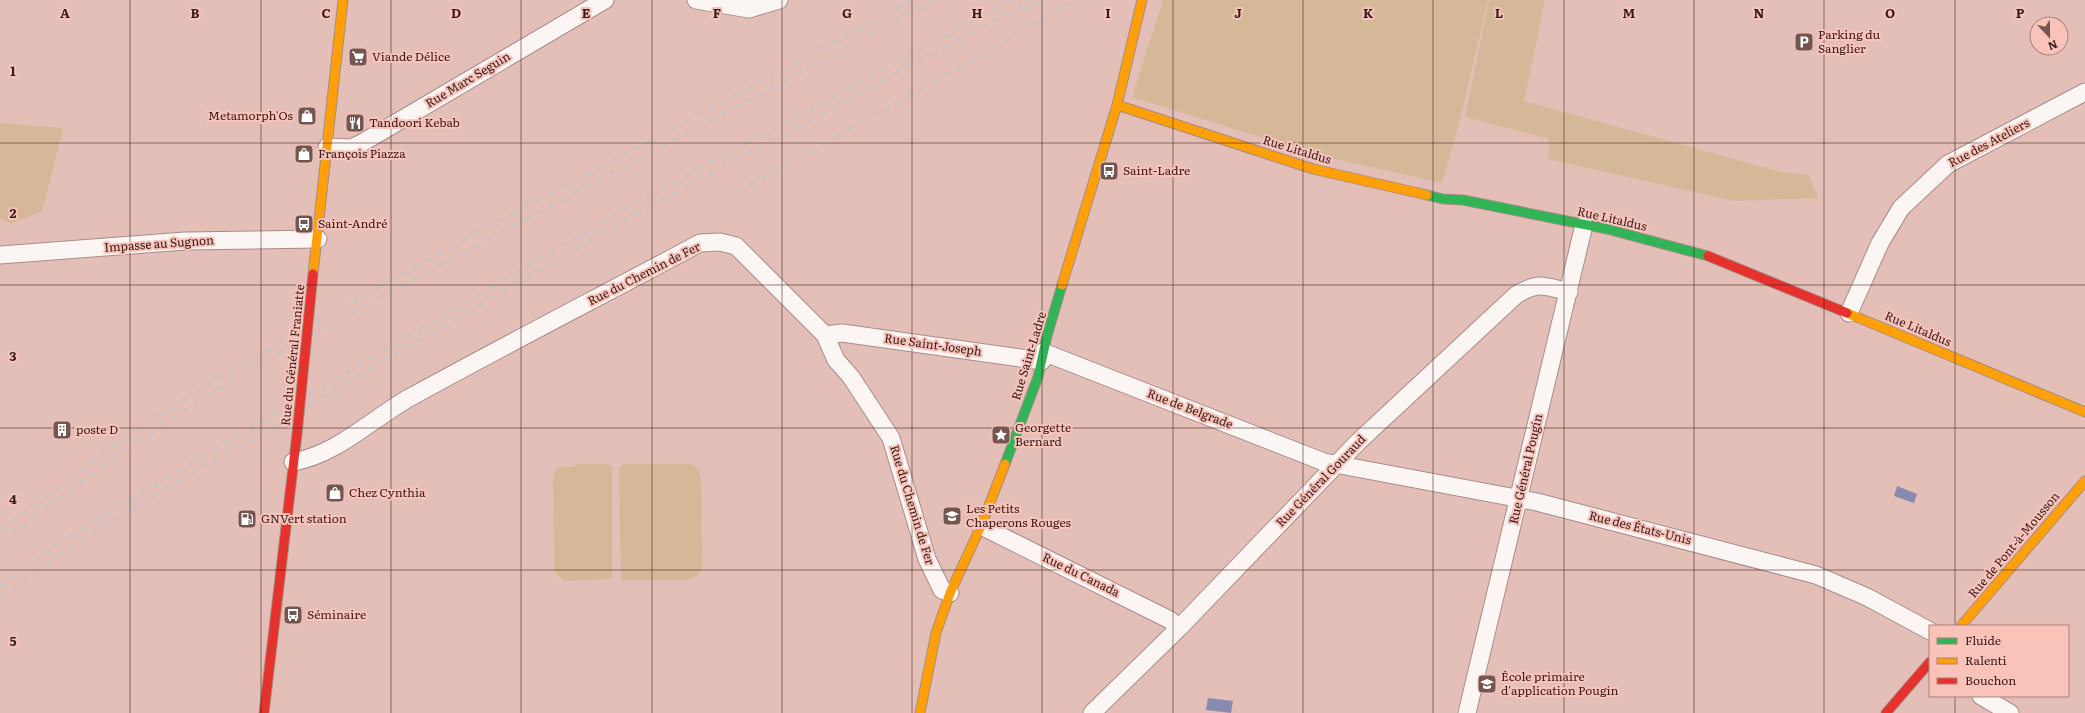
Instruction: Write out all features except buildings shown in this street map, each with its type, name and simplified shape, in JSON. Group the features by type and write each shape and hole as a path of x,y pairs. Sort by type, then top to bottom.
{"street":[{"name":"Rue du Général Franiatte","path":"264,713 294,462 343,0"},
{"name":"Rue Marc Seguin","path":"327,147 351,148 360,144 605,0"},
{"path":"696,0 749,8 779,0"},
{"name":"Rue Saint-Ladre","path":"920,713 936,633 950,593 981,526 1038,376 1042,356 1117,105 1142,0"},
{"name":"Rue des Ateliers","path":"1849,313 1880,243 1901,208 1948,164 2085,92"},
{"name":"Rue Litaldus","path":"1117,105 1313,169 1443,199 1463,200 1584,225 1715,258 2085,412"},
{"name":"Rue Général Pougin","path":"1467,713 1584,225"},
{"name":"Impasse au Sugnon","path":"0,255 185,241 318,239"},
{"name":"Rue du Chemin de Fer","path":"294,462 312,458 361,430 408,398 700,244 720,242 736,246 825,335 836,360 851,377 891,438 927,559 942,590 950,593"},
{"name":"Rue Général Gouraud","path":"1092,713 1179,628 1358,442 1516,295 1530,287 1542,285 1569,292"},
{"name":"Rue Saint-Joseph","path":"825,335 842,333 1042,356"},
{"name":"Rue de Belgrade","path":"1042,356 1337,465"},
{"name":"Rue des États-Unis","path":"1337,465 1519,498 1695,542 1816,575 1867,597 1929,630"},
{"name":"Rue de Pont-à-Mousson","path":"1962,625 2085,480"},
{"name":"Rue du Canada","path":"981,526 1170,620 1179,628"},
{"path":"1886,713 1929,663"},
{"path":"1983,697 2010,713"}],"shaded area":[{"path":"1163,0 1488,0 1460,120 1442,183 1321,156 1132,97"},
{"path":"1489,0 1545,0 1524,101 1781,172 1809,175 1818,198 1734,201 1548,159 1549,139 1465,117"},
{"path":"0,123 63,128 42,211 11,224 0,218"},
{"path":"575,464 608,464 612,467 612,579 565,581 556,574 554,569 553,475 558,467 575,467"},
{"path":"624,464 691,464 699,470 701,479 702,566 699,573 689,580 621,580 619,468"}],"water":[{"path":"1897,486 1917,494 1914,503 1894,496"},
{"path":"1208,698 1233,701 1231,713 1206,710"}],"railway":[{"path":"0,532 105,452 193,394 256,356 451,247 914,0"},
{"path":"0,543 106,463 206,397 260,364 457,256 935,0"},
{"path":"0,587 64,541 122,504 632,205 1013,0"},
{"path":"0,598 62,553 121,515 637,213 1032,0"},
{"path":"1023,10 1049,0"},
{"path":"736,192 950,73 1075,0"}],"traffic: fast":[{"path":"1427,195 1443,199 1463,200 1607,229 1708,256"},
{"path":"1005,464 1038,377 1047,336 1062,285"}],"traffic: slow":[{"path":"313,274 343,0"},
{"path":"1062,285 1117,105 1142,0"},
{"path":"1117,105 1313,169 1427,195"},
{"path":"1847,313 2085,412"},
{"path":"920,713 936,633 950,593 981,526 1005,464"},
{"path":"1962,625 2085,481"}],"traffic: jam":[{"path":"1708,256 1847,313"},
{"path":"297,434 313,274"},
{"path":"264,713 297,434"},
{"path":"1886,713 1929,663"}],"place":[{"name":"Parking du Sanglier","path":"1804,42"},
{"name":"Viande Délice","path":"358,57"},
{"name":"Metamorph'Os","path":"307,116"},
{"name":"Tandoori Kebab","path":"355,123"},
{"name":"François Piazza","path":"304,154"},
{"name":"Saint-Ladre","path":"1109,171"},
{"name":"Saint-André","path":"304,224"},
{"name":"poste D","path":"62,430"},
{"name":"Georgette Bernard","path":"1001,435"},
{"name":"Chez Cynthia","path":"335,493"},
{"name":"Les Petits Chaperons Rouges","path":"952,516"},
{"name":"GNVert station","path":"247,519"},
{"name":"Séminaire","path":"293,615"},
{"name":"École primaire d'application Pougin","path":"1487,684"}]}
